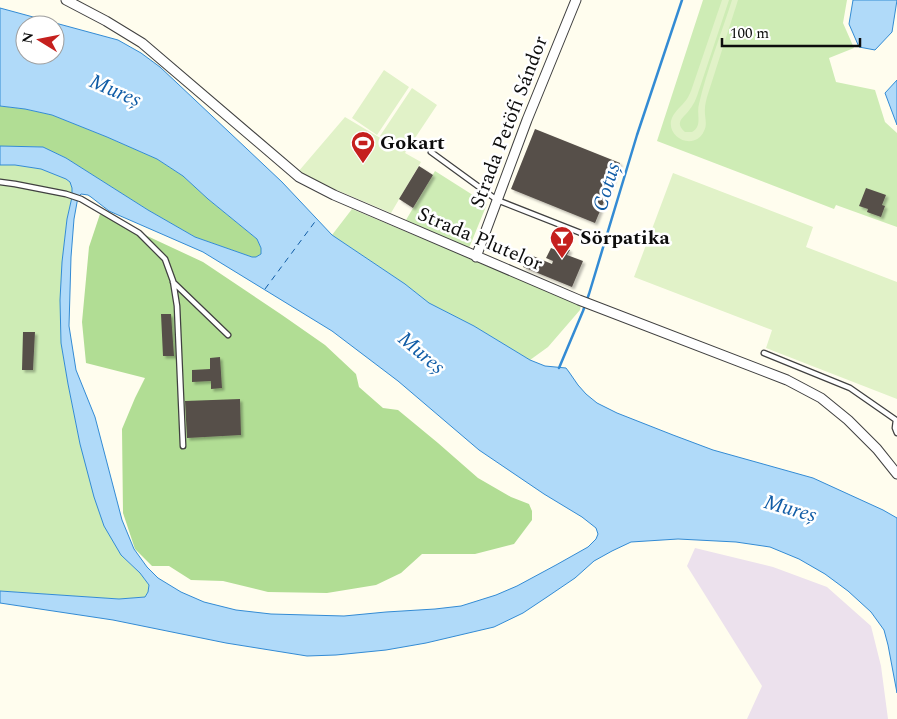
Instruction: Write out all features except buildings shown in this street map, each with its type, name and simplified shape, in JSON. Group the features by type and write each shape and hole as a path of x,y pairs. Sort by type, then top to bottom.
{"street":[{"name":"Strada Plutelor","path":"66,0 142,43 299,177 334,195 593,306 787,380 821,398 848,420 877,449 897,474"},
{"name":"Strada Petöfi Sándor","path":"476,257 527,120 576,0"}],"lane":[{"path":"431,152 497,200 586,235"},
{"path":"0,182 66,194 81,199 139,233 165,259 173,281 177,306 183,446"},
{"path":"173,281 228,335"},
{"path":"764,353 850,388 896,420 895,428 897,433"}],"shaded area":[{"path":"695,548 773,567 827,587 871,626 881,666 888,719 747,719 762,686 687,566"}],"green space":[{"path":"703,0 847,0 843,23 854,48 829,58 836,82 875,90 885,122 897,133 897,227 836,205 834,209 657,141"},
{"path":"722,0 729,0 697,95 680,122 685,132 692,132 697,126 698,108 710,65 732,0 738,0 707,97 705,128 700,137 695,140 683,140 674,133 671,128 671,121 691,91"},
{"path":"384,70 409,87 377,135 352,118"},
{"name":"Gokart","path":"412,88 437,105 405,153 421,162 391,213 301,175 298,172 345,117 397,148 380,136"},
{"path":"0,106 52,115 157,159 183,176 257,239 261,248 261,254 252,257 195,237 148,210 66,158 43,147 0,146"},
{"path":"0,165 41,169 70,182 72,197 67,219 60,300 61,343 68,384 80,444 121,555 140,573 149,585 145,597 119,599 0,591"},
{"path":"435,171 487,204 469,248 406,220"},
{"path":"673,173 813,227 806,247 897,282 897,399 766,348 772,330 634,277"},
{"path":"352,209 581,305 580,310 548,347 530,360 474,326 429,303 405,284 332,235"},
{"path":"100,214 203,262 282,315 325,345 356,374 359,387 383,408 398,410 478,478 511,497 529,504 532,511 532,520 514,544 475,554 422,554 401,573 376,585 327,593 268,592 223,581 191,580 169,566 152,566 135,549 123,513 122,429 145,378 86,363 82,322 89,247"}],"water":[{"path":"853,0 897,0 892,32 875,50 859,47 849,24"},
{"name":"Mureș","path":"0,8 26,15 15,15 15,65 65,65 65,26 118,40 141,53 160,67 282,182 332,235 405,284 429,303 474,326 530,360 545,366 566,368 578,385 597,403 617,413 713,450 813,478 897,518 897,693 884,630 871,612 848,591 825,574 799,559 770,547 736,542 678,539 631,542 594,561 575,578 523,613 494,627 426,643 386,650 336,655 307,656 226,643 113,620 0,603 0,591 119,599 145,597 149,585 140,573 121,555 104,526 80,444 68,384 61,343 60,300 67,219 72,197 70,182 41,169 0,165 0,146 43,147 66,158 148,210 195,237 252,257 261,254 261,248 257,239 183,176 157,159 52,115 0,106","holes":["81,194 88,195 109,211 203,252 332,331 398,381 479,450 596,528 598,534 596,539 588,547 517,586 461,606 435,609 344,616 271,614 236,610 204,602 181,592 158,578 134,549 122,520 95,417 76,370 69,326 71,257 78,197"]},
{"path":"897,80 897,125 885,93"}],"waterway":[{"name":"Cotuș","path":"559,368 589,294 637,135 682,0"}],"ferry route":[{"path":"265,289 317,219"}],"place":[{"name":"Gokart","path":"363,164"},
{"name":"Sörpatika","path":"562,259"}]}
